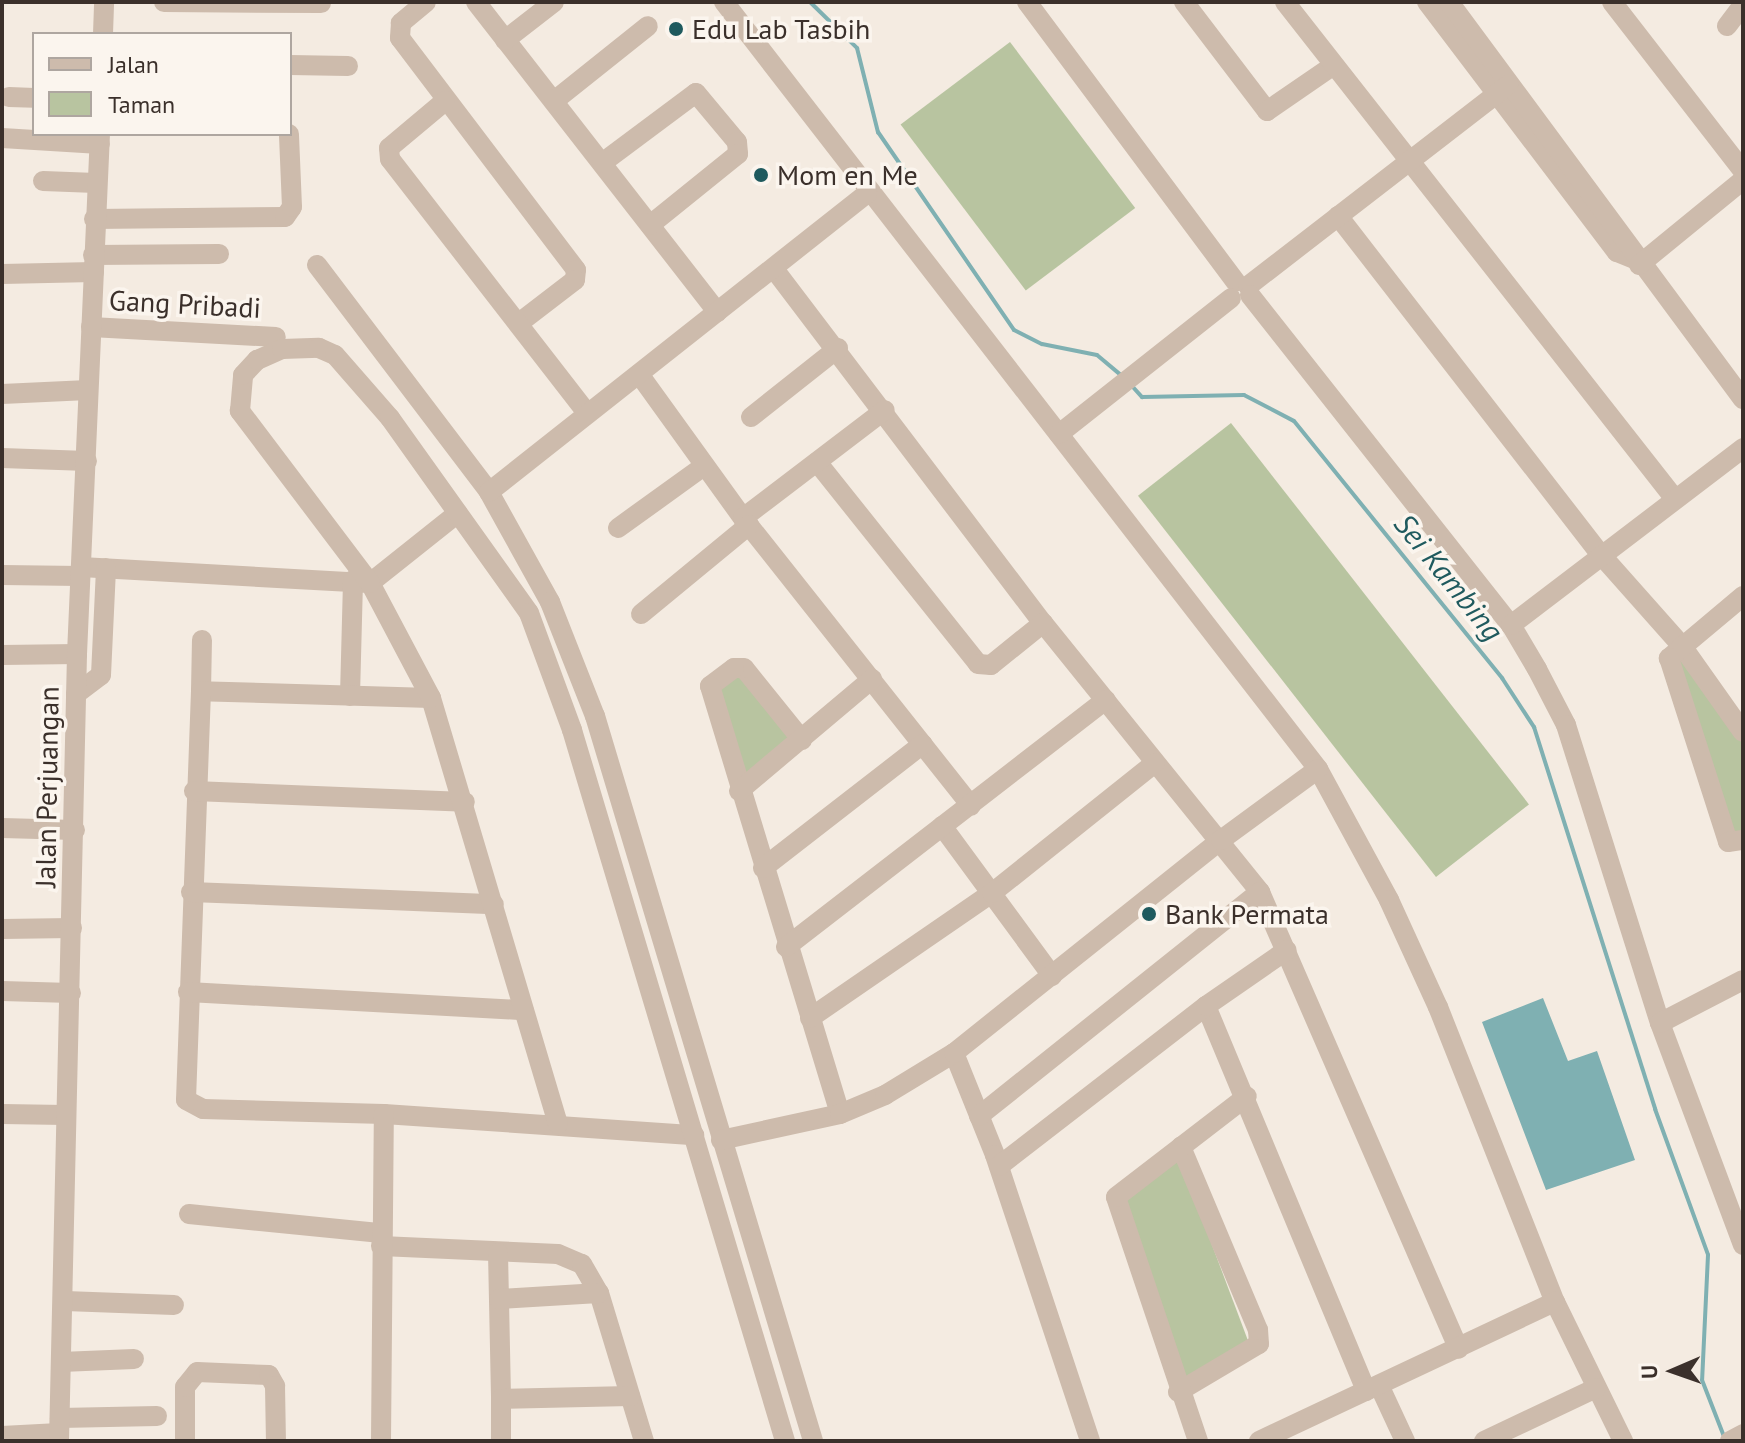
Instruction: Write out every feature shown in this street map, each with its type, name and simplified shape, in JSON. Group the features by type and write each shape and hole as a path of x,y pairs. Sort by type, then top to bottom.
{"street":[{"path":"103,32 104,2"},
{"path":"164,2 321,3"},
{"path":"426,2 401,23 398,33 445,101 576,270 575,280 519,323"},
{"path":"476,2 717,312"},
{"path":"505,40 554,2"},
{"path":"724,2 867,193 1059,434 1318,769 1389,900 1438,1007 1555,1302 1623,1441"},
{"path":"1027,2 1241,291 1511,625 1566,725 1660,1023 1743,1245"},
{"path":"1184,2 1267,111 1334,65"},
{"path":"1285,2 1412,159 1675,499"},
{"path":"1427,2 1504,88"},
{"path":"1449,2 1617,252 1637,262 1743,399"},
{"path":"1612,2 1743,171"},
{"path":"1727,26 1743,5"},
{"path":"554,101 648,26"},
{"path":"292,65 348,66"},
{"path":"1059,434 1504,88"},
{"path":"602,163 696,93 737,142 738,154 650,225"},
{"path":"9,97 32,98"},
{"path":"445,101 389,148 389,156 586,412"},
{"path":"94,219 285,217 292,207 289,136"},
{"path":"2,138 100,139"},
{"name":"Jalan Perjuangan","path":"59,1431 65,1301 65,1115 71,993 77,654 87,461 94,219 100,139"},
{"path":"1637,262 1743,180"},
{"path":"43,181 96,183"},
{"path":"489,492 586,412 774,269 867,193"},
{"path":"1338,216 1602,556 1682,646 1743,732"},
{"path":"2,274 219,254"},
{"path":"317,265 489,492 550,602 595,716 684,1021 813,1441"},
{"path":"774,269 838,348 1043,623 1260,892 1459,1349"},
{"name":"Gang Pribadi","path":"91,327 276,337"},
{"path":"558,1124 465,802 431,698 361,581 245,421 239,389 243,375 257,360 282,349 319,348 335,355 390,418 529,613 572,730 785,1441"},
{"path":"751,417 838,348"},
{"path":"639,374 746,522 971,806"},
{"path":"2,394 88,390"},
{"path":"390,418 419,398"},
{"path":"641,614 817,462 885,410"},
{"path":"1511,625 1743,448"},
{"path":"2,458 87,461"},
{"path":"817,462 978,664 991,665 1043,623"},
{"path":"618,528 704,466"},
{"path":"2,575 106,568 361,581 458,513"},
{"path":"76,694 101,675 106,568"},
{"path":"350,696 361,581"},
{"path":"1743,596 1682,646 1670,661 1728,842 1743,840"},
{"path":"529,613 550,602"},
{"path":"202,640 185,1097 192,1106 558,1124 694,1135"},
{"path":"2,655 77,654"},
{"path":"802,740 744,668 719,677 708,695 840,1114"},
{"path":"739,791 872,679"},
{"path":"201,691 431,698"},
{"path":"786,947 1106,700"},
{"path":"763,868 923,744"},
{"path":"810,1018 992,893 1155,763"},
{"path":"721,1140 840,1114 885,1095 954,1053 1221,840 1318,769"},
{"path":"194,791 465,802"},
{"path":"942,826 1052,976"},
{"path":"2,828 75,830"},
{"path":"191,892 494,904"},
{"path":"979,1116 1260,892"},
{"path":"2,929 72,928"},
{"path":"999,1166 1206,1006 1287,950"},
{"path":"1660,1023 1743,980"},
{"path":"2,991 71,993"},
{"path":"188,992 524,1010"},
{"path":"1206,1006 1372,1388 1405,1441"},
{"path":"660,1028 684,1021"},
{"path":"954,1053 999,1166 1090,1441"},
{"path":"1198,1441 1178,1392 1116,1197 1247,1096"},
{"path":"2,1114 65,1115"},
{"path":"381,1441 384,1114"},
{"path":"1178,1392 1259,1344 1258,1330 1181,1147"},
{"path":"189,1214 498,1253 558,1254 582,1264 599,1293 644,1441"},
{"path":"731,1257 753,1248"},
{"path":"498,1253 501,1441"},
{"path":"499,1299 599,1293"},
{"path":"65,1301 174,1305"},
{"path":"1259,1441 1555,1302"},
{"path":"61,1362 134,1359"},
{"path":"185,1441 185,1387 197,1372 269,1375 275,1386 276,1441"},
{"path":"1484,1441 1596,1388"},
{"path":"501,1399 630,1396"},
{"path":"2,1436 157,1416"}],"green space":[{"path":"1010,42 1135,208 1026,291 901,124"},
{"path":"1231,423 1529,804 1436,877 1138,496"},
{"path":"1682,647 1743,735 1743,834 1731,843 1672,656"},
{"path":"742,669 799,739 739,790 711,694"},
{"path":"1179,1157 1250,1346 1180,1386 1118,1206"}],"water":[{"path":"1543,998 1568,1061 1597,1051 1635,1160 1546,1190 1482,1022"}],"waterway":[{"name":"Sei Kambing","path":"810,2 857,48 878,132 1014,330 1042,344 1097,355 1123,377"},
{"name":"Sei Kambing","path":"1132,386 1142,397 1244,395 1294,421 1502,678 1534,727 1655,1109 1708,1255 1702,1380 1725,1439"}],"place":[{"name":"Edu Lab Tasbih","path":"676,29"},
{"name":"Mom en Me","path":"761,175"},
{"name":"Bank Permata","path":"1149,914"}]}
